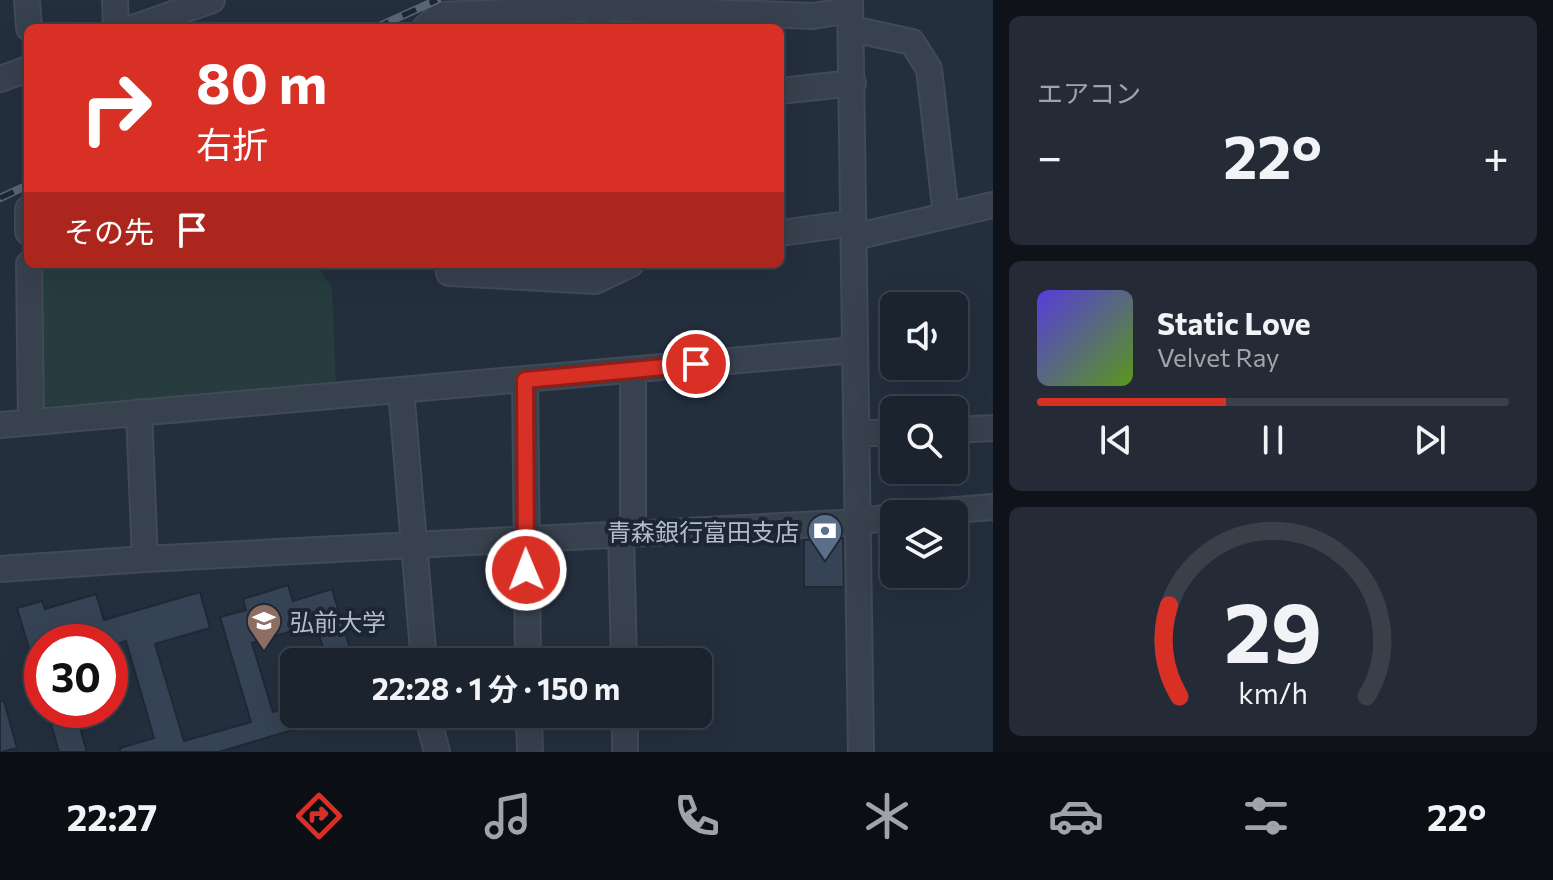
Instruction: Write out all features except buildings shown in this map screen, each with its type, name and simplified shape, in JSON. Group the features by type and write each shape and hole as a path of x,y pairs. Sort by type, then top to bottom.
{"street":[{"path":"27,0 29,24"},
{"path":"115,0 116,24"},
{"path":"144,24 212,0"},
{"path":"851,13 861,752"},
{"path":"429,24 439,15 599,18 851,13 912,42 929,69 946,215"},
{"path":"0,79 24,70"},
{"path":"784,91 853,83"},
{"path":"784,233 854,230 993,205"},
{"path":"29,268 31,422"},
{"path":"448,268 449,273 595,281 623,268"},
{"path":"0,425 855,350"},
{"path":"624,648 633,370"},
{"path":"525,380 528,648"},
{"path":"401,390 423,648"},
{"path":"139,412 145,559"},
{"path":"968,429 993,428"},
{"path":"856,434 880,433"},
{"path":"968,509 993,507"},
{"path":"0,569 880,518"},
{"path":"431,728 437,752"},
{"path":"529,728 530,752"},
{"path":"625,728 625,752"}],"green space":[{"path":"35,268 319,268 332,288 336,385 37,407"}],"railway":[{"path":"384,24 437,0"},
{"path":"0,198 24,187"}],"place":[{"name":"青森銀行富田支店","path":"825,562"},
{"name":"弘前大学","path":"264,652"}],"route":[{"path":"526,570 525,380 696,364"}]}
